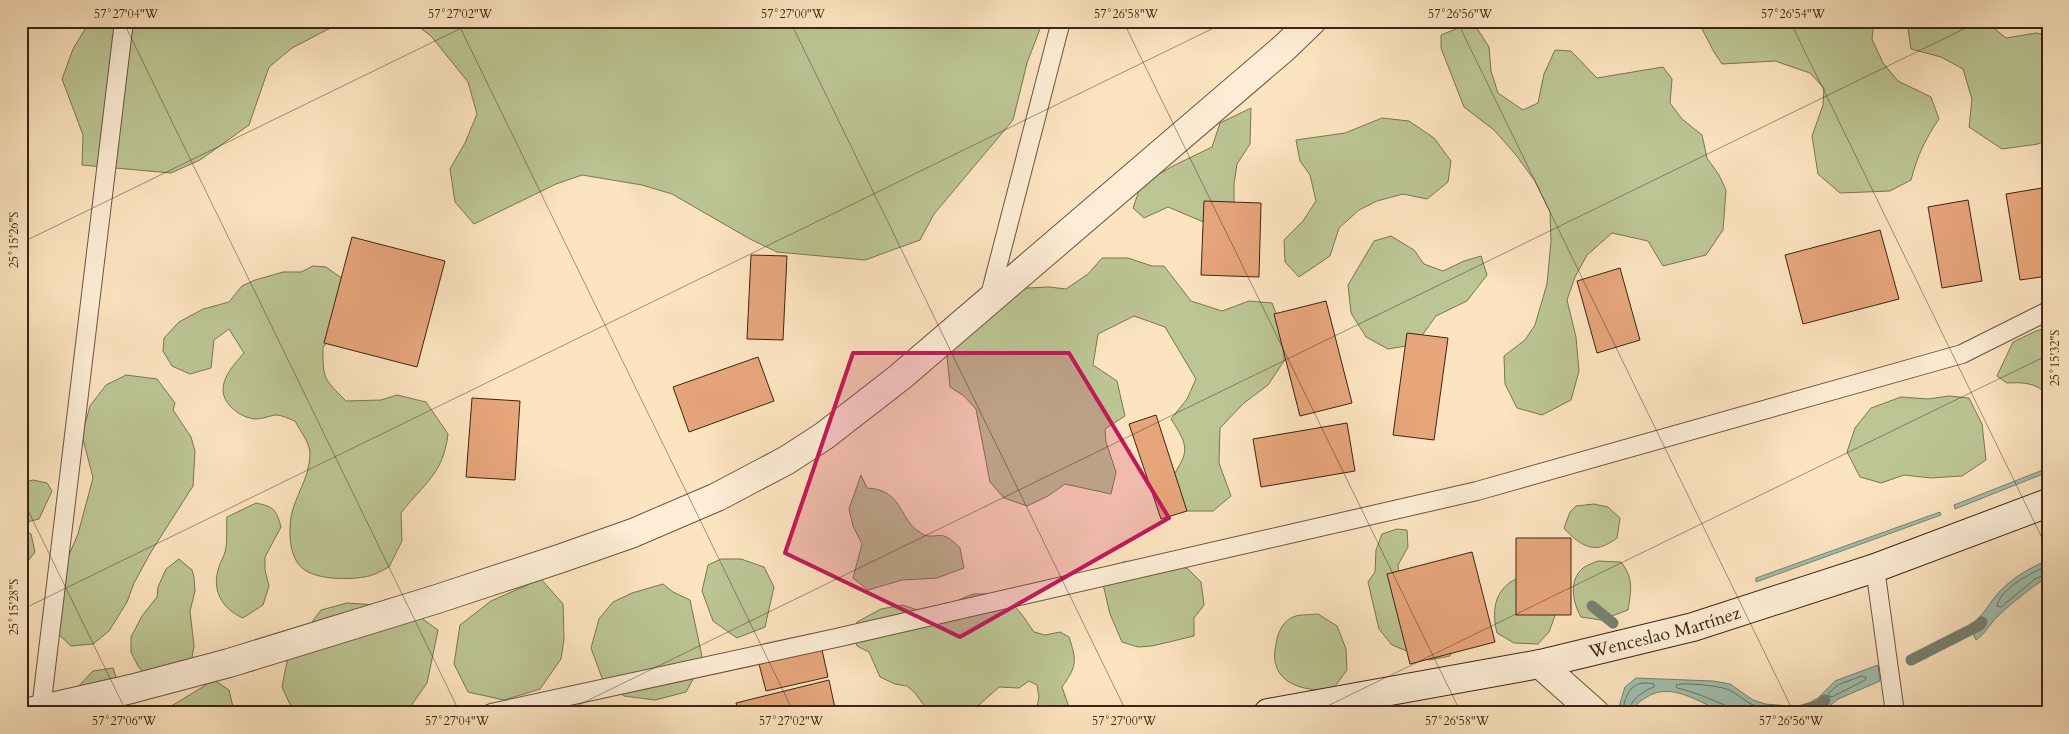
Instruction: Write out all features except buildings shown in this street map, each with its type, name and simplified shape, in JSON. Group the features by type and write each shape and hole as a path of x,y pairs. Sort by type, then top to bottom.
{"street":[{"path":"33,711 131,689 229,663 437,599 633,533 717,497 787,460 824,436 900,377 1270,60 1312,21"},
{"name":"Wenceslao Martínez","path":"1268,713 1540,664 1693,627 1875,568 2048,503"},
{"path":"1540,664 1595,713"}],"lane":[{"path":"33,711 124,21"},
{"path":"989,300 1061,21"},
{"path":"491,713 836,638 1478,491 1962,354 2048,311"},
{"path":"1875,568 1895,713"}],"highlighted area":[{"path":"853,353 1069,353 1169,518 960,637 785,553"}],"green space":[{"path":"90,21 344,21 292,48 269,67 249,125 200,160 171,173 82,165 83,135 62,79 73,49"},
{"path":"411,21 1043,21 1027,63 1013,120 934,214 920,240 865,260 777,252 750,239 672,194 642,185 582,175 556,184 474,224 455,202 450,169 465,143 477,114 468,82 431,36"},
{"path":"1706,21 1874,21 1872,39 1883,63 1898,81 1931,97 1939,119 1922,148 1911,180 1890,191 1840,193 1818,174 1812,136 1823,105 1824,88 1810,73 1775,61 1722,64 1702,29"},
{"path":"1907,21 1985,21 2006,38 2036,33 2048,35 2048,139 2038,144 2002,149 1969,127 1972,99 1963,69 1941,57 1911,49"},
{"path":"1473,22 1489,47 1491,71 1498,93 1523,110 1538,103 1544,74 1555,50 1571,51 1597,78 1663,67 1672,79 1670,103 1682,119 1702,135 1707,158 1719,175 1726,190 1723,230 1706,255 1663,266 1648,241 1612,233 1587,255 1575,277 1567,300 1576,337 1579,371 1571,400 1542,415 1517,408 1505,384 1504,356 1525,340 1535,325 1547,284 1551,241 1550,212 1535,181 1516,155 1494,130 1464,107 1441,48 1441,35"},
{"path":"1251,108 1250,144 1237,164 1234,184 1234,210 1213,226 1168,207 1144,218 1133,208 1141,185 1171,167 1212,147 1220,123"},
{"path":"1382,118 1409,121 1434,138 1451,161 1448,182 1427,199 1403,194 1377,201 1359,210 1339,228 1330,256 1299,277 1285,262 1284,240 1303,221 1316,201 1310,175 1300,161 1296,140 1345,133"},
{"path":"1391,236 1414,250 1424,264 1443,271 1464,261 1481,256 1487,275 1467,301 1436,316 1421,337 1406,346 1388,349 1366,337 1351,313 1348,285 1374,241"},
{"path":"1102,258 1128,258 1152,266 1164,266 1191,301 1222,311 1249,301 1272,303 1284,333 1284,361 1268,385 1244,403 1220,428 1219,463 1231,496 1213,511 1187,511 1168,485 1183,459 1184,452 1182,439 1171,419 1187,399 1196,379 1165,327 1134,316 1098,334 1093,365 1117,381 1125,416 1105,429 1106,442 1116,472 1111,494 1065,484 1048,496 1027,506 1004,498 990,482 976,409 964,396 950,387 947,356 1002,297 1027,288 1049,287 1066,289 1088,274"},
{"path":"313,266 326,267 343,279 333,337 323,347 324,372 333,387 346,401 381,400 397,395 426,402 448,434 442,459 437,469 401,513 402,541 389,567 377,573 357,578 330,578 312,574 299,565 296,560 290,542 291,517 305,480 309,464 309,446 295,421 276,415 253,419 237,412 225,399 223,392 226,378 229,371 244,353 229,329 214,340 211,368 190,374 172,366 163,351 164,338 179,322 203,309 229,302 242,286 283,272 301,272"},
{"path":"2048,327 2048,396 2035,386 2024,383 2007,383 1997,376 2013,342"},
{"path":"126,375 157,379 175,403 173,410 191,437 195,451 193,486 151,552 134,583 127,602 109,631 93,644 71,646 53,629 66,562 78,534 93,478 82,435 90,406 106,385"},
{"path":"1949,396 1969,398 1982,424 1986,460 1962,476 1931,478 1904,475 1881,483 1860,477 1847,452 1855,428 1871,408 1901,397 1928,399"},
{"path":"861,475 867,488 889,494 916,530 927,536 944,536 955,543 960,548 964,568 937,578 902,580 868,590 853,578 862,544 853,526 849,509"},
{"path":"33,480 47,483 52,491 39,519 27,522 21,521 21,483"},
{"path":"256,503 271,508 278,516 281,527 265,557 265,570 269,586 263,605 243,618 224,604 220,598 216,583 226,548 227,517"},
{"path":"1594,504 1608,507 1620,518 1617,538 1598,547 1587,546 1564,528 1570,512 1576,506"},
{"path":"1397,529 1407,530 1408,547 1398,565 1399,579 1460,631 1450,656 1429,660 1392,645 1379,629 1368,582 1375,572 1376,550 1382,534"},
{"path":"21,530 31,534 35,552 25,565 21,567"},
{"path":"179,559 192,570 194,577 195,591 190,611 194,646 191,663 145,675 131,652 131,637 142,616 157,597 158,587 166,569"},
{"path":"721,559 741,559 764,567 774,587 765,627 737,638 713,621 702,591 708,565"},
{"path":"1161,559 1188,569 1201,582 1204,605 1194,618 1194,636 1152,646 1138,647 1122,642 1110,614 1102,580 1123,562"},
{"path":"1598,561 1621,562 1630,579 1628,610 1601,620 1581,617 1573,592 1578,573 1585,567"},
{"path":"1521,577 1556,613 1549,632 1538,644 1514,643 1497,633 1495,607 1500,592 1512,581"},
{"path":"541,579 563,604 564,639 561,659 540,689 504,700 468,692 454,664 460,625 491,601"},
{"path":"663,584 673,592 690,600 703,661 686,692 655,700 624,696 602,678 591,648 599,619 613,602 632,593"},
{"path":"973,594 998,595 1009,601 1019,610 1034,632 1045,635 1060,632 1069,637 1074,663 1071,674 1062,687 1071,713 1038,713 1039,697 1037,685 1029,681 1019,688 999,687 970,713 932,713 907,686 895,684 880,677 869,652 857,646 853,634 857,622 881,609 903,605 920,611 934,610"},
{"path":"347,603 406,607 438,630 427,683 406,713 389,713 380,710 356,708 346,713 294,713 282,687 291,641 302,635 321,610"},
{"path":"1318,614 1337,626 1346,649 1347,670 1333,689 1321,690 1299,687 1282,676 1277,668 1275,657 1276,644 1280,629 1291,618"},
{"path":"113,668 119,686 108,707 141,713 106,713 108,708 73,692 93,671"},
{"path":"214,680 229,690 233,707 230,713 160,713"}],"water":[{"path":"2048,468 2048,472 1955,509 1954,505"},
{"path":"1940,512 1941,515 1756,582 1756,578"},
{"path":"2048,560 2048,577 2000,614 1976,640 1969,625 1983,614 2001,590 2029,569"},
{"path":"1878,665 1880,681 1838,699 1821,713 1814,713 1812,701 1818,698 1835,681"},
{"path":"1636,678 1713,681 1730,684 1753,700 1765,704 1789,706 1790,713 1732,713 1689,696 1667,691 1645,698 1637,704 1633,713 1617,713 1625,687"}],"waterway":[{"path":"1592,606 1613,623"},
{"path":"1911,660 1980,625 1982,622"},
{"path":"1792,713 1819,705 1825,700"}]}
